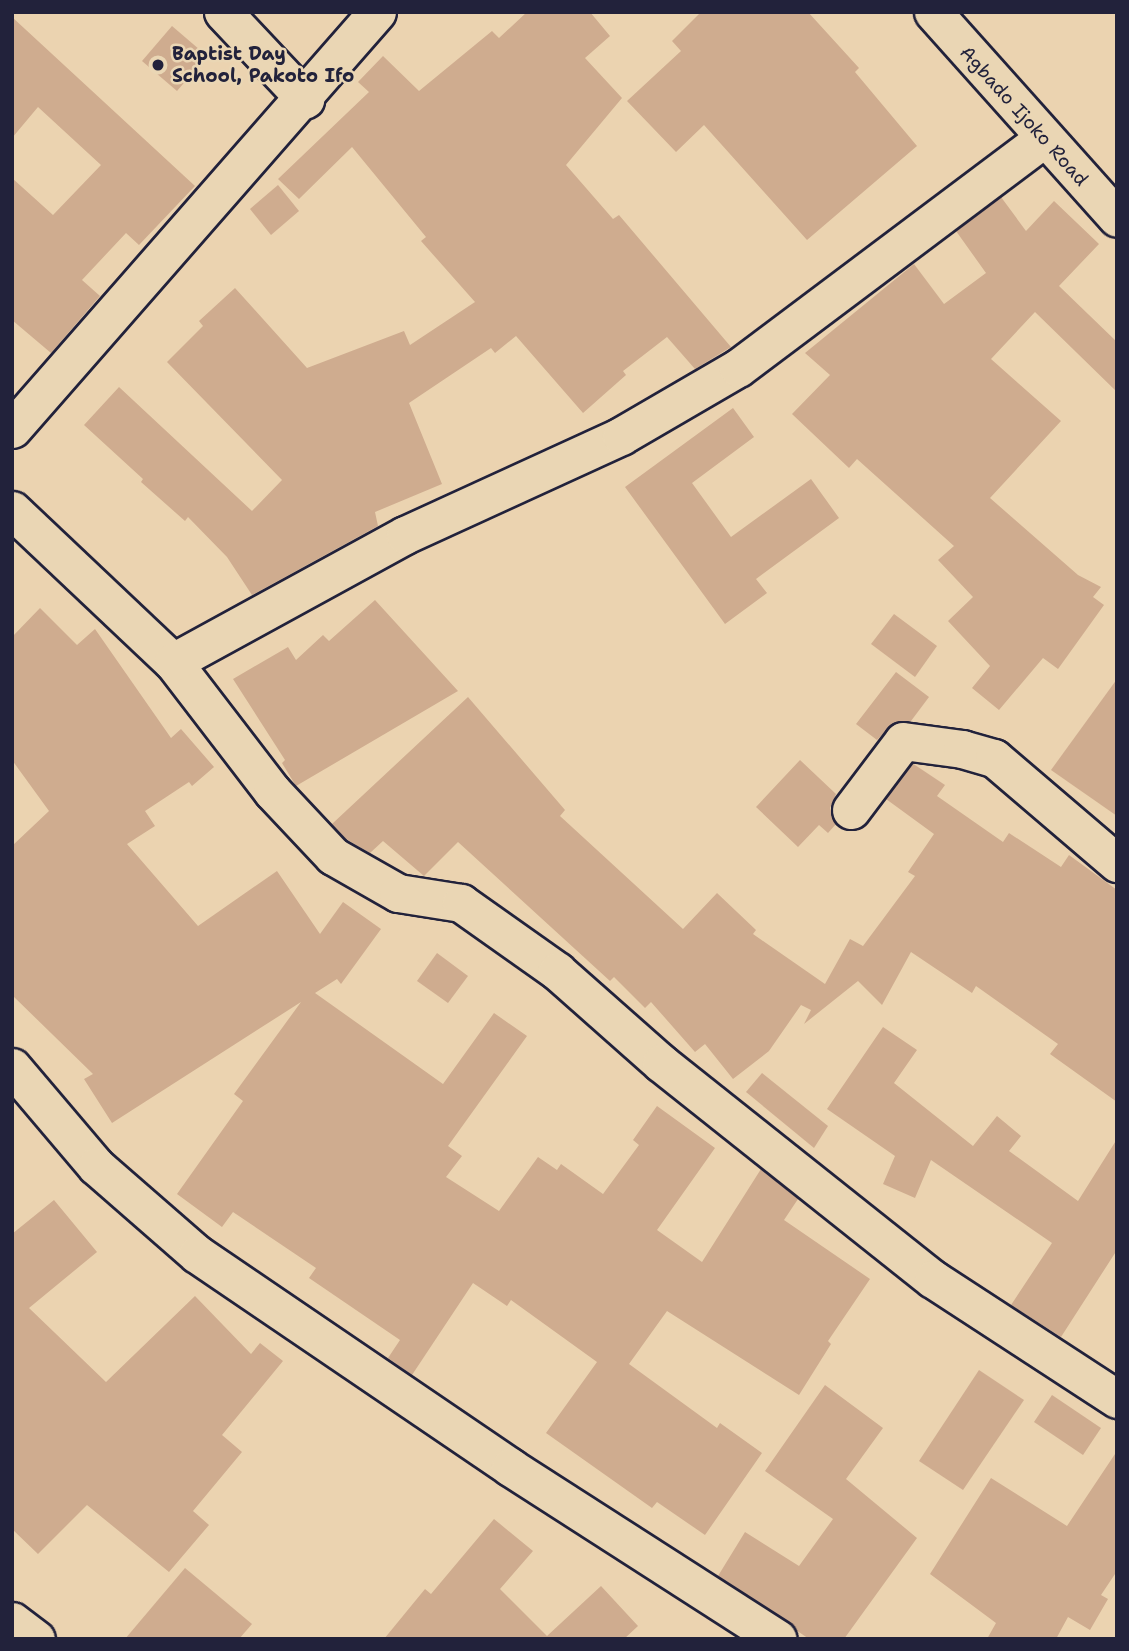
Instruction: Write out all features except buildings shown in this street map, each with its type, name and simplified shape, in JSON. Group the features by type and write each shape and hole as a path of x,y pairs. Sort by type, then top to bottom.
{"street":[{"path":"223,12 305,99"},
{"path":"12,429 305,99 377,12"},
{"name":"Agbado Ijoko Road","path":"933,12 1043,139 1117,218"},
{"path":"173,662 405,535 621,436 738,368 1043,139"},
{"path":"12,510 173,662 272,792 333,856 398,893 461,903 557,971 661,1063 933,1279 1117,1399"},
{"path":"852,810 902,741 962,749 994,758 1117,863"},
{"path":"12,1067 96,1166 197,1254 510,1467 778,1639"},
{"path":"12,1621 36,1639"}],"place":[{"name":"Baptist Day School, Pakoto Ifo","path":"158,65"}]}
